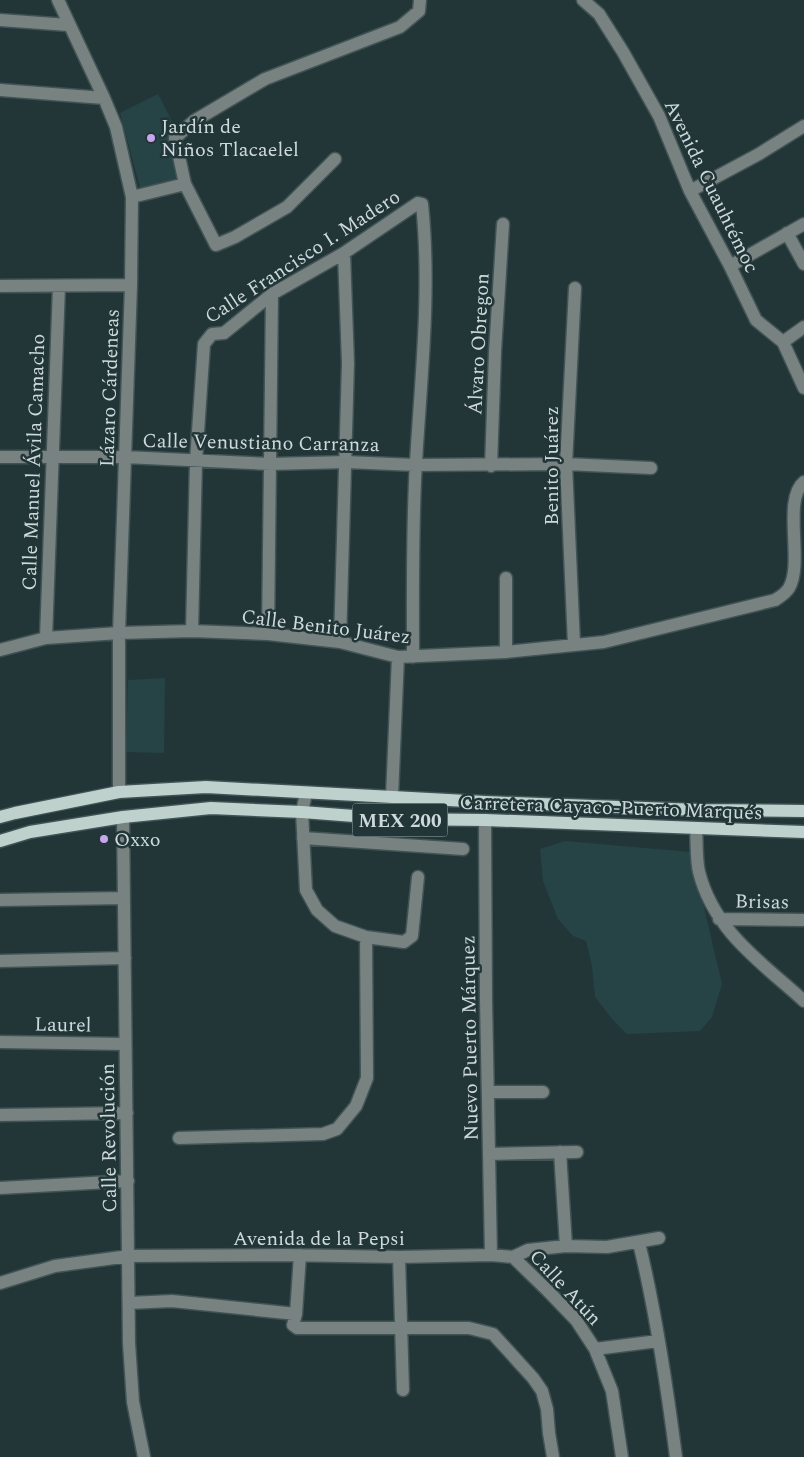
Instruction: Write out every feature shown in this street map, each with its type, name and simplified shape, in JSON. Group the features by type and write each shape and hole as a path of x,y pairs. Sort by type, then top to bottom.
{"main road":[{"name":"Carretera Cayaco-Puerto Marqués","path":"0,817 119,792 206,787 392,797 688,809 804,811"},
{"name":"Carretera Cayaco-Puerto Marqués","path":"0,841 30,832 123,817 211,808 302,812 393,820 485,820 804,832"}],"street":[{"name":"Lázaro Cárdeneas","path":"58,0 116,127 132,197 131,285 119,633 119,792"},
{"path":"335,159 287,207 235,237 216,245 184,184 175,138 188,125 265,79 400,27 419,11 420,0"},
{"name":"Avenida Cuauhtémoc","path":"583,0 599,14 623,52 658,116 690,191 756,320 783,342 804,388"},
{"path":"0,20 68,25"},
{"path":"0,90 104,98"},
{"path":"690,191 759,154 804,126"},
{"path":"132,197 184,184"},
{"name":"Calle Francisco I. Madero","path":"196,461 204,344 212,334 224,333 272,294 344,253 418,203 422,204 425,331 415,465"},
{"name":"Álvaro Obregon","path":"491,466 495,352 503,224"},
{"path":"730,266 804,224"},
{"path":"787,234 804,264"},
{"path":"340,642 348,363 344,253"},
{"path":"0,286 131,285"},
{"name":"Calle Manuel Ávila Camacho","path":"46,638 51,456 59,286"},
{"name":"Benito Juárez","path":"574,644 566,464 576,288"},
{"path":"268,634 272,294"},
{"path":"783,342 804,327"},
{"name":"Calle Venustiano Carranza","path":"0,457 125,457 270,464 346,462 491,466 566,464 651,468"},
{"path":"192,631 196,461"},
{"path":"412,657 415,465"},
{"name":"Calle Benito Juárez","path":"0,650 46,638 192,631 268,634 340,642 398,657 536,650 574,644 604,642 775,600 788,590 792,581 794,566 794,506 800,485 804,482"},
{"path":"506,578 506,652"},
{"path":"392,797 398,657"},
{"path":"306,793 302,812 306,890 317,910 335,926 366,937 404,942 412,936 418,877"},
{"name":"Calle Revolución","path":"123,817 129,1303 133,1402 144,1457"},
{"name":"Nuevo Puerto Márquez","path":"485,820 491,1255"},
{"path":"696,829 698,870 707,895 719,919 739,944 804,1002"},
{"path":"303,838 463,849"},
{"path":"0,900 124,898"},
{"name":"Brisas","path":"719,919 804,920"},
{"path":"180,1138 323,1134 337,1129 356,1106 367,1078 366,937"},
{"path":"0,961 125,958"},
{"name":"Laurel","path":"0,1042 126,1044"},
{"path":"489,1092 543,1092"},
{"path":"0,1115 127,1113"},
{"path":"560,1152 566,1246"},
{"path":"489,1154 577,1152"},
{"path":"0,1188 128,1181"},
{"name":"Avenida de la Pepsi","path":"0,1283 55,1266 129,1256 300,1255 399,1257 491,1255 513,1257 528,1250 566,1246 607,1247 639,1243 659,1238"},
{"path":"639,1243 645,1266 658,1341 676,1457"},
{"path":"300,1255 294,1325 297,1328 469,1328 493,1334 533,1378 542,1391 547,1409 553,1457"},
{"path":"399,1257 403,1390"},
{"name":"Calle Atún","path":"513,1257 576,1320 595,1349 612,1391 622,1457"},
{"path":"129,1303 172,1301 296,1314"},
{"path":"595,1349 658,1341"}],"shaded area":[{"name":"Jardín de Niños Tlacaelel","path":"158,94 176,129 179,177 174,186 141,191 120,113"},
{"path":"165,678 164,753 126,752 128,680"},
{"path":"565,841 691,852 722,984 712,1017 700,1031 627,1034 612,1019 595,997 592,966 586,941 573,936 558,919 543,881 540,849"}],"place":[{"name":"Jardín de Niños Tlacaelel","path":"151,138"},
{"name":"Oxxo","path":"104,839"}]}
